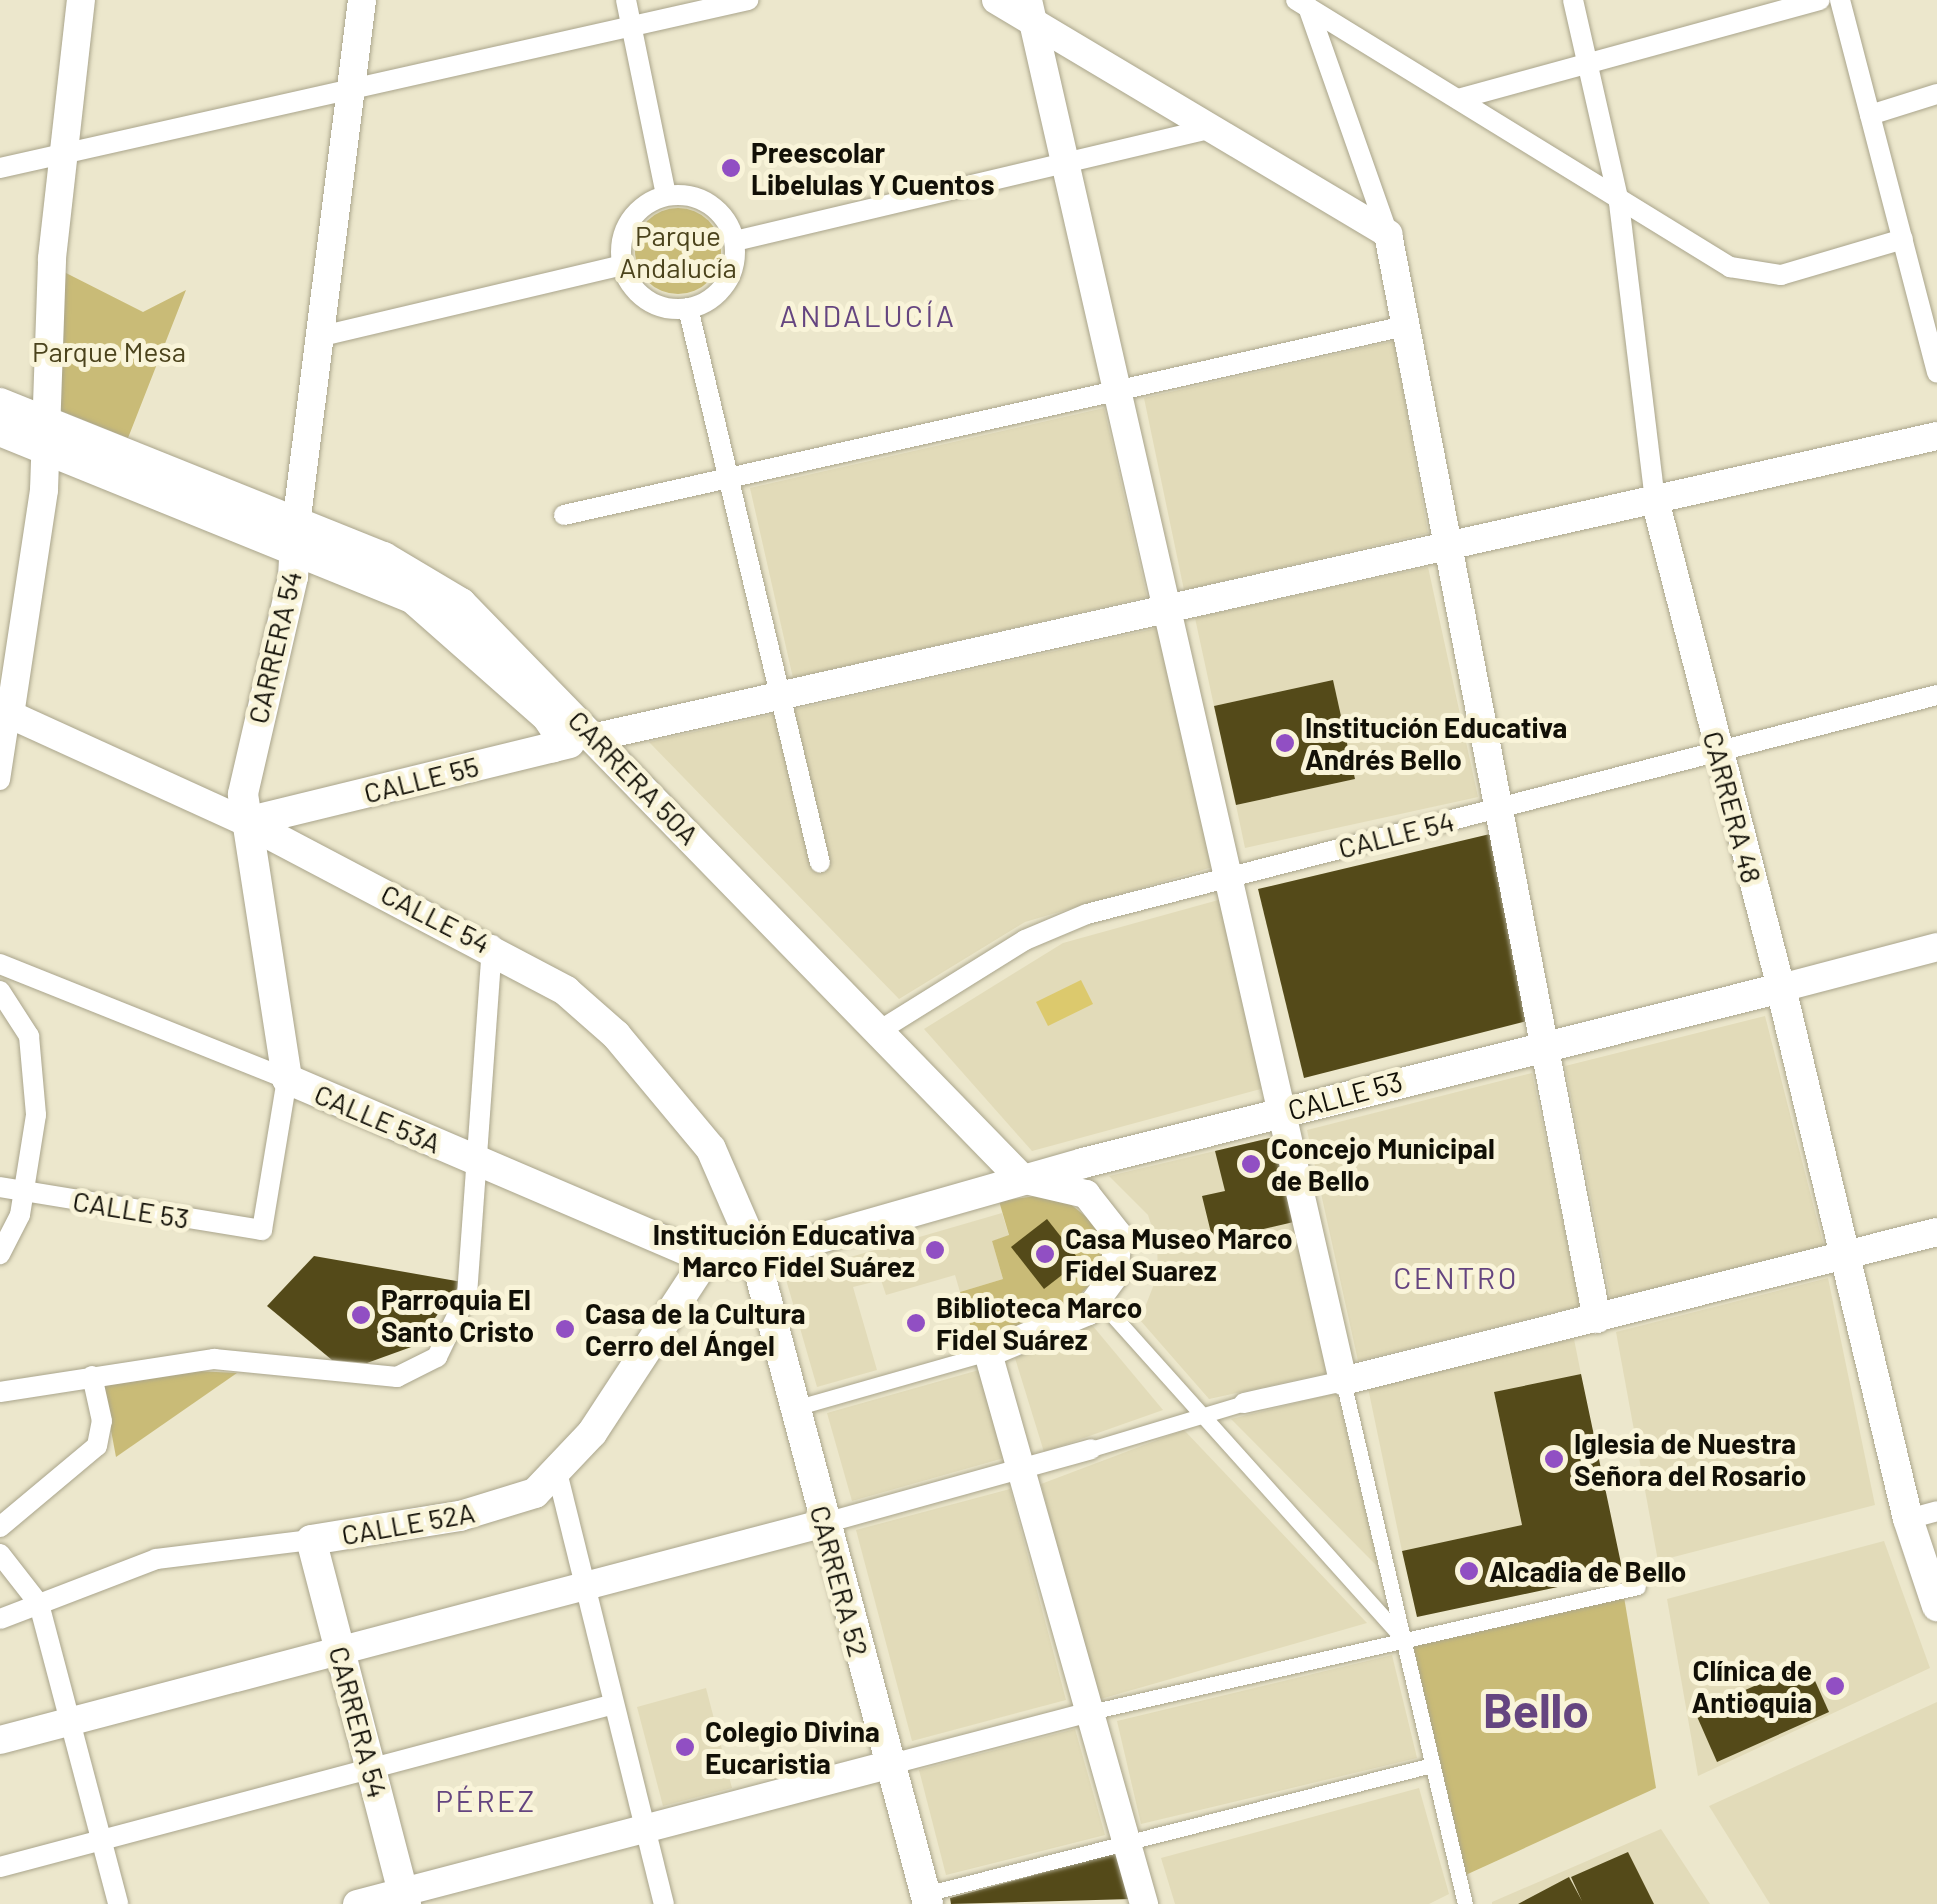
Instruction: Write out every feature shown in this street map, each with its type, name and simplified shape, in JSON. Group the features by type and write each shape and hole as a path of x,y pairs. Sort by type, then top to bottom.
{"main road":[{"name":"CARRERA 50A","path":"0,403 44,436 295,538 439,587 596,737 1022,1179"},
{"name":"CARRERA 50A","path":"0,431 44,436"},
{"name":"CARRERA 50A","path":"295,538 391,586 436,614 547,717 558,732 552,747"},
{"name":"CARRERA 54","path":"287,1079 246,822 244,778 295,538"},
{"name":"CALLE 55","path":"246,822 596,737"},
{"name":"CALLE 54","path":"246,822 492,945 590,1009 649,1072 720,1163 756,1258"},
{"name":"CALLE 53","path":"756,1258 1022,1179 1544,1042 1781,988"},
{"name":"CARRERA 48","path":"1781,988 1922,1515 1937,1606"},
{"name":"CALLE 53A","path":"287,1079 706,1259 756,1258"},
{"name":"CARRERA 52","path":"756,1258 927,1899"},
{"path":"558,1476 706,1259"},
{"name":"CALLE 52A","path":"311,1540 490,1508 558,1476"},
{"name":"CARRERA 54","path":"311,1540 405,1898"}],"street":[{"path":"0,780 5,712 44,436 61,154 81,0"},
{"name":"CARRERA 54","path":"295,538 362,0"},
{"path":"626,0 666,195"},
{"path":"0,168 748,0"},
{"path":"996,0 1031,11 1388,234"},
{"name":"CARRERA 48","path":"1574,0 1618,204 1655,500 1781,988"},
{"path":"1458,98 1820,0"},
{"path":"1840,0 1903,239 1928,295 1937,373"},
{"path":"1303,3 1458,98 1618,204 1751,274 1781,276 1903,239"},
{"path":"1303,3 1388,234 1409,325 1444,548 1597,1319"},
{"path":"1031,11 1465,1904"},
{"path":"1870,115 1937,94"},
{"path":"735,242 1213,128"},
{"path":"666,195 702,199 735,242 730,277 688,308 653,304 622,265 634,214 666,195"},
{"path":"318,336 622,265"},
{"path":"688,308 820,863"},
{"path":"564,515 1409,325"},
{"path":"596,737 1937,436"},
{"name":"CALLE 54","path":"879,1030 1056,924 1937,695"},
{"name":"CALLE 54","path":"5,712 246,822"},
{"path":"0,1392 214,1360 367,1379 415,1370 437,1357 465,1306 482,1163 492,945"},
{"name":"CALLE 53","path":"1781,988 1937,947"},
{"name":"CALLE 53A","path":"0,964 287,1079"},
{"path":"0,991 36,1066 26,1192 0,1254"},
{"name":"CARRERA 54","path":"262,1230 287,1079"},
{"path":"795,1408 1058,1329 1099,1300 1120,1254 1110,1214 1066,1185 1022,1179"},
{"name":"CALLE 53","path":"0,1187 262,1230"},
{"path":"0,1740 1020,1472 1199,1413 1852,1257 1937,1232"},
{"path":"1099,1300 1403,1640"},
{"path":"988,1353 1086,1713 1144,1904"},
{"path":"0,1527 96,1446 102,1421 92,1376"},
{"path":"558,1476 664,1904"},
{"name":"CALLE 52A","path":"0,1619 156,1558 311,1540"},
{"path":"0,1554 39,1604 118,1904"},
{"path":"357,1904 405,1898 645,1828 1086,1713 1638,1587"},
{"path":"0,1866 614,1704"},
{"path":"927,1899 1125,1843 1432,1765"}],"shaded area":[{"path":"1394,341 1428,533 1184,590 1144,398"},
{"path":"1104,408 1147,597 793,678 750,488"},
{"path":"1428,567 1478,797 1245,848 1236,805 1355,779 1333,680 1214,706 1195,618"},
{"path":"1162,627 1216,866 1025,922 899,999 649,742"},
{"path":"1222,899 1268,1087 1032,1151 924,1029 1063,943"},
{"path":"1081,980 1093,1004 1048,1026 1036,1002"},
{"path":"1765,1016 1824,1247 1611,1301 1565,1066"},
{"path":"1532,1073 1580,1306 1358,1361 1307,1130"},
{"path":"1278,1136 1332,1372 1209,1399 1140,1320 1158,1274 1157,1243 1148,1215 1109,1176"},
{"path":"1002,1213 1009,1236 992,1241 1003,1279 960,1292 955,1275 886,1295 881,1280 853,1287 877,1370 817,1387 785,1276"},
{"path":"1828,1278 1875,1505 1658,1561 1616,1332"},
{"path":"1092,1325 1163,1410 1044,1452 1015,1358"},
{"path":"1574,1339 1581,1374 1494,1392 1522,1525 1402,1551 1367,1383"},
{"path":"979,1370 1004,1458 852,1501 827,1413"},
{"path":"1337,1393 1379,1568 1231,1419"},
{"path":"1184,1430 1367,1623 1097,1700 1041,1484"},
{"path":"1010,1489 1066,1700 912,1741 856,1530"},
{"path":"1884,1541 1930,1668 1698,1776 1667,1599"},
{"path":"1392,1655 1417,1758 1141,1824 1117,1721"},
{"name":"Colegio Divina Eucaristia","path":"706,1688 732,1788 663,1806 637,1707"},
{"path":"1937,1702 1937,1904 1770,1904 1709,1806"},
{"path":"1075,1729 1105,1835 946,1875 919,1770"},
{"path":"1419,1788 1449,1894 1429,1904 1175,1904 1161,1858"},
{"path":"1661,1829 1710,1904 1492,1904 1492,1902"}],"green space":[{"name":"Parque Andalucía","path":"678,208 708,221 721,251 708,281 678,294 648,281 635,251 648,221"},
{"name":"Parque Mesa","path":"64,272 143,312 186,290 128,438 56,409"},
{"path":"1057,1193 1096,1225 1105,1270 1058,1316 975,1341 960,1292 1003,1279 992,1241 1009,1235 999,1201"},
{"path":"196,1371 237,1373 116,1457 102,1382"},
{"path":"1623,1591 1656,1788 1459,1878 1403,1640"}],"building":[{"name":"Institución Educativa Andrés Bello","path":"1333,680 1355,779 1236,805 1214,706"},
{"path":"1490,834 1527,1021 1304,1078 1258,889"},
{"path":"1278,1136 1298,1221 1213,1241 1202,1196 1225,1191 1215,1151"},
{"name":"Casa Museo Marco Fidel Suarez","path":"1047,1219 1080,1261 1044,1289 1011,1247"},
{"name":"Parroquia El Santo Cristo","path":"314,1256 462,1282 414,1346 367,1363 332,1360 267,1306"},
{"name":"Iglesia de Nuestra Señora del Rosario","path":"1581,1374 1623,1573 1417,1617 1402,1551 1522,1525 1494,1392"},
{"path":"1807,1663 1829,1712 1717,1762 1695,1712"},
{"path":"1118,1852 1131,1899 951,1904 950,1898"},
{"path":"1628,1852 1654,1904 1518,1904 1569,1877 1582,1901 1571,1877"}],"place":[{"name":"Preescolar Libelulas Y Cuentos","path":"731,168"},
{"name":"Institución Educativa Andrés Bello","path":"1285,743"},
{"name":"Concejo Municipal de Bello","path":"1251,1164"},
{"name":"Institución Educativa Marco Fidel Suárez","path":"935,1250"},
{"name":"Casa Museo Marco Fidel Suarez","path":"1045,1254"},
{"name":"Parroquia El Santo Cristo","path":"361,1315"},
{"name":"Biblioteca Marco Fidel Suárez","path":"916,1323"},
{"name":"Casa de la Cultura Cerro del Ángel","path":"565,1329"},
{"name":"Iglesia de Nuestra Señora del Rosario","path":"1554,1459"},
{"name":"Alcadia de Bello","path":"1469,1571"},
{"name":"Clínica de Antioquia","path":"1835,1686"},
{"name":"Colegio Divina Eucaristia","path":"685,1747"}],"district":[{"name":"ANDALUCÍA","path":"868,315"},
{"name":"CENTRO","path":"1456,1277"},
{"name":"Bello","path":"1536,1710"},
{"name":"PÉREZ","path":"486,1800"}]}
